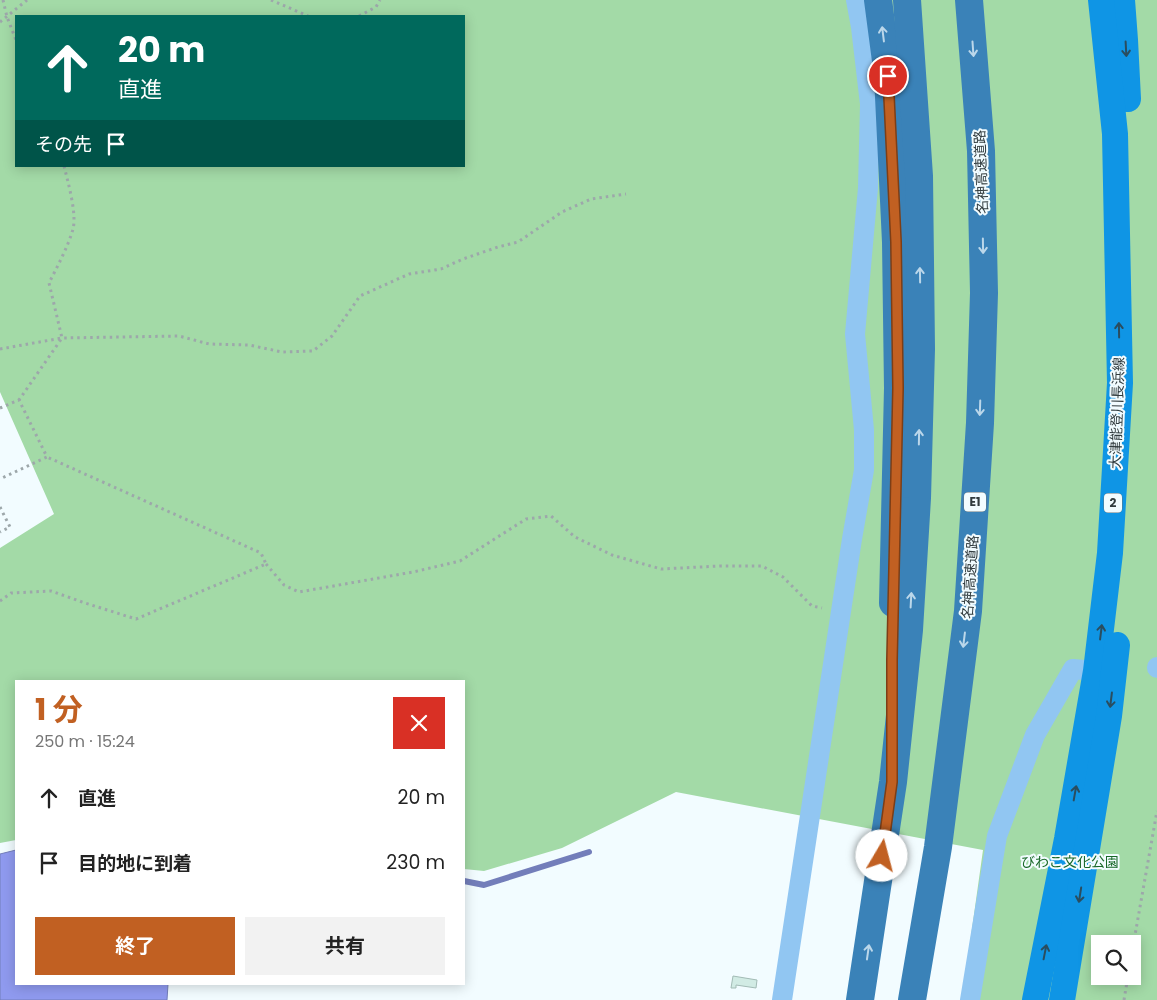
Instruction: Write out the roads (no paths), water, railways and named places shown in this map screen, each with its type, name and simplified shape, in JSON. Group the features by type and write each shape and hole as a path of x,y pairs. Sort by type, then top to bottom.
{"highway":[{"path":"878,0 888,76 896,242 898,388 892,650 892,782"},
{"path":"860,1000 892,782 910,621 917,498 921,349 919,176 907,0"},
{"name":"名神高速道路","path":"912,1000 938,847 968,611 980,422 984,293 981,170 969,0"}],"main road":[{"name":"大津能登川長浜線","path":"1035,1000 1067,839 1096,671 1110,553 1120,383 1115,134 1101,0"},
{"name":"大津能登川長浜線","path":"1062,1000 1109,716 1118,642 1134,434 1137,349 1135,239 1122,0"}],"street":[{"path":"782,1000 864,470 864,430 856,334 868,188 870,104 862,27 856,0"},
{"path":"970,1000 996,836 1034,735 1073,669 1096,671"}],"water":[{"path":"15,850 15,985 168,985 167,1000 0,1000 0,854"}],"waterway":[{"path":"465,881 484,885 589,852"}],"park label":[{"name":"びわこ文化公園","path":"1070,862"}]}
